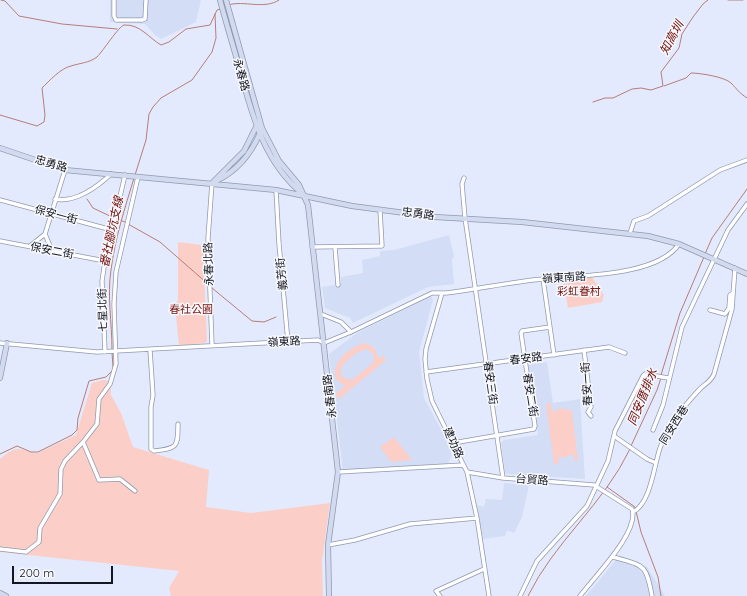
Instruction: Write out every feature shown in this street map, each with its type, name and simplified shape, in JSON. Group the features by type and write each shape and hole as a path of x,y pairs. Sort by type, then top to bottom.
{"street":[{"path":"114,0 114,16 116,20 142,20 145,19 146,0"},
{"name":"永春路","path":"220,0 256,127 260,134"},
{"name":"永春路","path":"226,0 262,128"},
{"path":"212,183 244,151 260,120"},
{"path":"212,183 230,175 253,147 262,128"},
{"name":"永春南路","path":"262,128 279,161 299,184 305,196 321,314 338,472 328,545 329,596"},
{"path":"260,134 267,152 286,179 305,196"},
{"name":"忠勇路","path":"0,148 65,170 276,190 352,206 380,210 630,233 679,244 713,258"},
{"path":"630,233 634,221 648,216 720,170 747,160"},
{"path":"30,246 45,234 65,170"},
{"path":"55,199 65,201 71,200 105,180 112,174"},
{"name":"七星北街","path":"106,352 102,303 105,261 127,175"},
{"path":"0,549 26,552 39,542 40,528 60,494 61,469 70,455 83,442 97,424 99,399 110,384 114,375 114,304 116,272 137,176"},
{"path":"464,178 462,184 465,218 477,289"},
{"name":"永春北路","path":"212,183 208,238 212,345"},
{"name":"義芳街","path":"276,190 279,244 288,342"},
{"name":"保安一街","path":"0,200 112,230"},
{"path":"652,430 663,405 667,378 682,327 713,258 733,222 747,204"},
{"path":"312,247 382,246 380,210"},
{"path":"45,234 52,251"},
{"name":"保安二街","path":"0,241 105,261"},
{"name":"嶺東南路","path":"442,293 543,279 596,276 630,270 662,257 676,249 679,244"},
{"path":"336,247 338,285"},
{"path":"713,258 747,274"},
{"name":"同安西巷","path":"580,596 613,557 630,526 633,519 633,512 641,507 660,447 672,426 692,397 705,384 711,381 732,309 735,268"},
{"path":"543,279 554,355"},
{"name":"春安三街","path":"477,289 502,478"},
{"name":"嶺東路","path":"106,352 318,340 324,343 351,332 432,293 442,293"},
{"name":"建功路","path":"442,293 426,349 426,372 430,396 467,472 477,518 489,596"},
{"path":"710,310 725,314 729,308 730,295 733,293"},
{"path":"321,314 341,322 351,332"},
{"name":"春安二街","path":"453,443 531,430 535,426 522,331 550,327"},
{"path":"0,343 85,352 106,352"},
{"path":"0,378 7,343"},
{"name":"春安路","path":"426,372 609,347 625,353"},
{"path":"150,350 153,395 151,407 151,449 154,451 168,449 176,445 178,442 178,424"},
{"name":"春安一街","path":"584,350 591,407 588,412 591,416"},
{"path":"520,596 536,561 584,510 608,461 613,435 643,376 645,374 652,377 667,378"},
{"path":"613,435 656,463"},
{"path":"83,442 99,480 120,479 134,491"},
{"path":"338,472 463,465"},
{"name":"台貿路","path":"467,472 502,478 594,484 597,486"},
{"path":"597,486 601,490 629,506 633,512"},
{"path":"328,545 355,540 410,524 477,518"},
{"path":"613,557 645,569 649,576 652,596"},
{"path":"440,596 436,591 484,569"},
{"path":"0,594 6,596"}],"shaded area":[{"path":"110,0 201,0 196,22 161,39 145,24 110,22"},
{"path":"449,235 454,256 452,260 454,284 428,287 353,323 350,318 325,308 322,287 341,284 341,277 363,273 362,260 380,256 380,251 394,250"},
{"path":"431,296 433,300 419,352 424,398 445,437 452,456 447,465 343,471 329,354 357,333"},
{"path":"547,362 553,403 580,399 585,479 507,474 505,472 501,443 504,440 538,435 528,365"},
{"path":"504,483 529,485 522,517 514,533 507,530 505,536 483,539 477,505 484,507 486,499 502,500"},
{"path":"620,555 647,567 665,596 586,596"}],"green space":[{"name":"春社公園","path":"178,242 203,246 207,341 205,343 179,346 175,306 178,300"},
{"name":"彩虹眷村","path":"592,277 604,295 602,302 568,308 563,279"},
{"path":"365,343 374,348 379,358 383,356 386,360 339,399 335,394 345,386 336,379 335,368 337,363 344,355","holes":["367,349 374,355 373,363 352,380 342,377 341,368 357,353"]},
{"path":"103,380 110,381 111,395 121,413 133,447 209,470 206,507 251,513 330,503 322,561 323,596 171,596 169,588 179,571 0,552 0,459 16,449 38,453 76,435 92,383"},
{"path":"551,403 552,412 561,408 572,411 578,461 575,461 573,454 563,458 558,456 559,463 554,464 546,404"},
{"path":"394,437 412,460 391,462 380,447"}],"waterway":[{"path":"1,0 5,1 19,16 62,24 117,29"},
{"path":"228,5 260,5 273,3 279,0"},
{"name":"知高圳","path":"593,102 605,98 613,98 632,89 641,88 651,90 663,86 661,72 679,48 682,34 693,17 708,0"},
{"name":"知高圳","path":"728,0 743,0"},
{"path":"0,115 37,126 44,122 45,115 42,88 63,69 88,62 97,57 124,25 130,25 140,29 161,45 169,42 186,29 210,25 217,10 220,9"},
{"name":"番社腳坑支線","path":"135,175 146,140 149,114 161,98 192,80 212,52 216,38 215,14"},
{"path":"664,86 686,78 691,73 700,74 718,77 728,81 747,98"},
{"name":"番社腳坑支線","path":"112,349 110,300 111,270 118,235 134,178"},
{"name":"同安厝排水","path":"705,254 712,238 747,189"},
{"path":"87,199 93,208 114,218"},
{"name":"番社腳坑支線","path":"117,219 125,222"},
{"path":"128,224 160,242 208,284"},
{"name":"同安厝排水","path":"661,375 680,313 704,257"},
{"path":"212,288 252,321 264,322 276,317"},
{"name":"番社腳坑支線","path":"112,352 113,367"},
{"name":"番社腳坑支線","path":"0,454 17,446 31,452 38,452 72,435 77,430 78,418 89,381 106,377 113,370"},
{"name":"同安厝排水","path":"631,446 661,378"},
{"name":"同安厝排水","path":"528,596 551,558 607,488 630,449"},
{"path":"607,487 635,507 641,532 658,577 661,596"}]}
